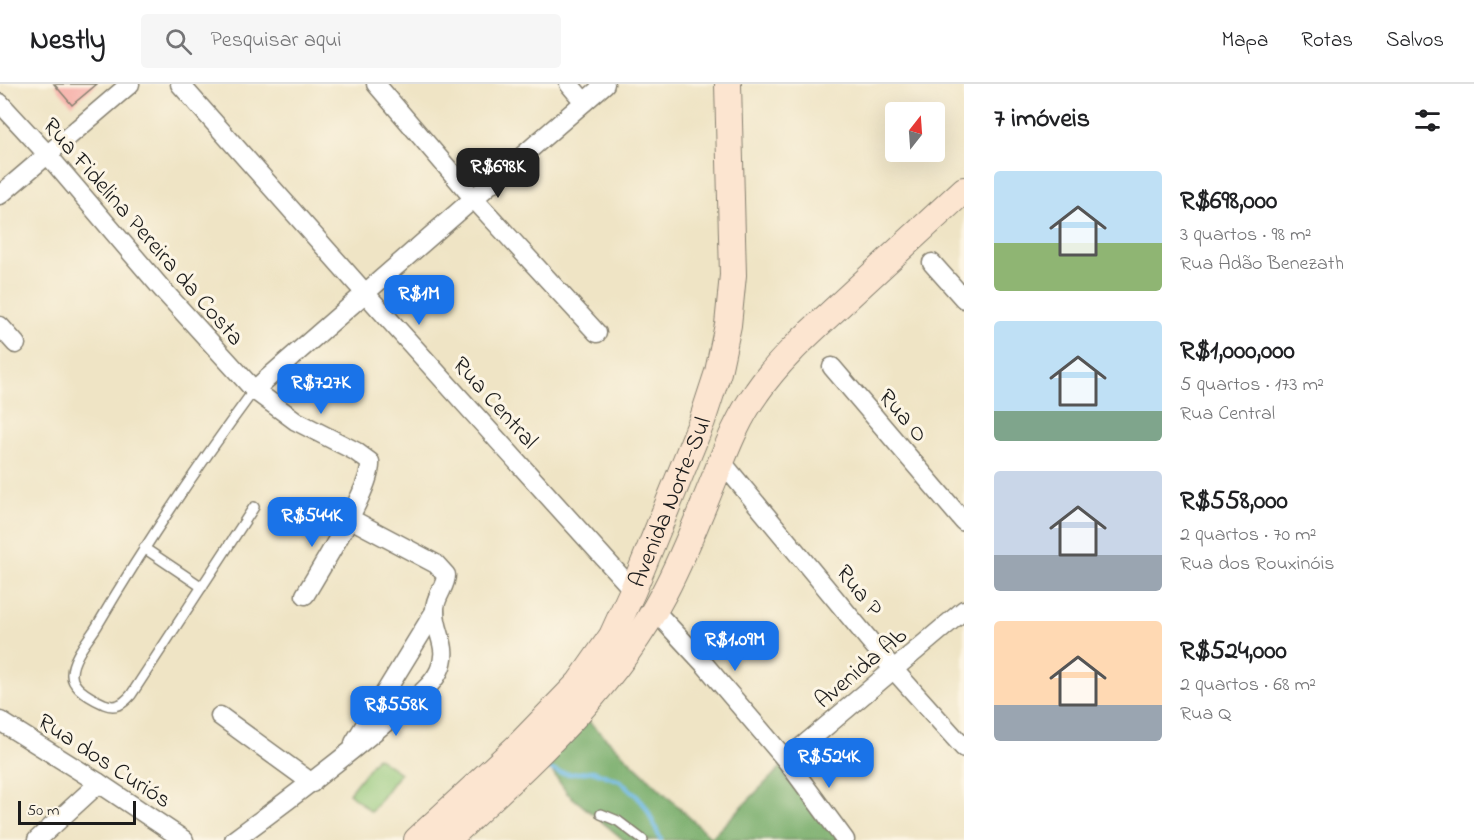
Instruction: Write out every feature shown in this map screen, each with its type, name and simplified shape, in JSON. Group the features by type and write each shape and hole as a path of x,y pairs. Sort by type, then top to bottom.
{"main road":[{"name":"Avenida Norte-Sul","path":"417,840 517,747 579,683 612,636 633,590 702,421 718,372 728,325 733,276 728,84"},
{"name":"Avenida Norte-Sul","path":"447,840 553,739 581,710 617,666 654,610 683,554 744,412 781,360 964,190"}],"street":[{"path":"0,195 130,84"},
{"name":"Rua Central","path":"180,84 633,590"},
{"path":"376,84 474,199 597,333"},
{"path":"568,84 584,102"},
{"path":"254,390 605,84"},
{"name":"Rua Fidelina Pereira da Costa","path":"0,103 47,154 193,324 254,390 296,421 356,451 370,462 367,478 349,519 305,595"},
{"path":"932,263 964,299"},
{"path":"0,326 16,344"},
{"name":"Rua O","path":"832,367 964,522"},
{"name":"Rua P","path":"721,461 894,670 964,748"},
{"path":"346,755 435,611 446,575 436,564 349,519"},
{"path":"654,610 705,665 786,760 844,840"},
{"name":"Avenida Ab","path":"786,760 964,610"},
{"path":"234,840 312,783 428,686 436,676 444,656 435,611"},
{"path":"220,716 312,783"},
{"name":"Rua dos Curiós","path":"3,726 99,783 184,840"},
{"path":"37,840 99,783"}],"lane":[{"path":"254,390 144,548 75,661 73,682 94,699 112,707 120,705 132,696 254,507"},
{"path":"144,548 202,587"},
{"path":"602,814 618,821 643,840"}],"green space":[{"path":"584,717 711,838 784,764 849,840 624,840 567,793 544,760"},
{"path":"377,757 400,773 371,812 349,793"}],"building":[{"path":"54,84 97,84 72,105"}],"waterway":[{"path":"547,768 571,774 593,771 620,781 646,807 661,840"}]}
